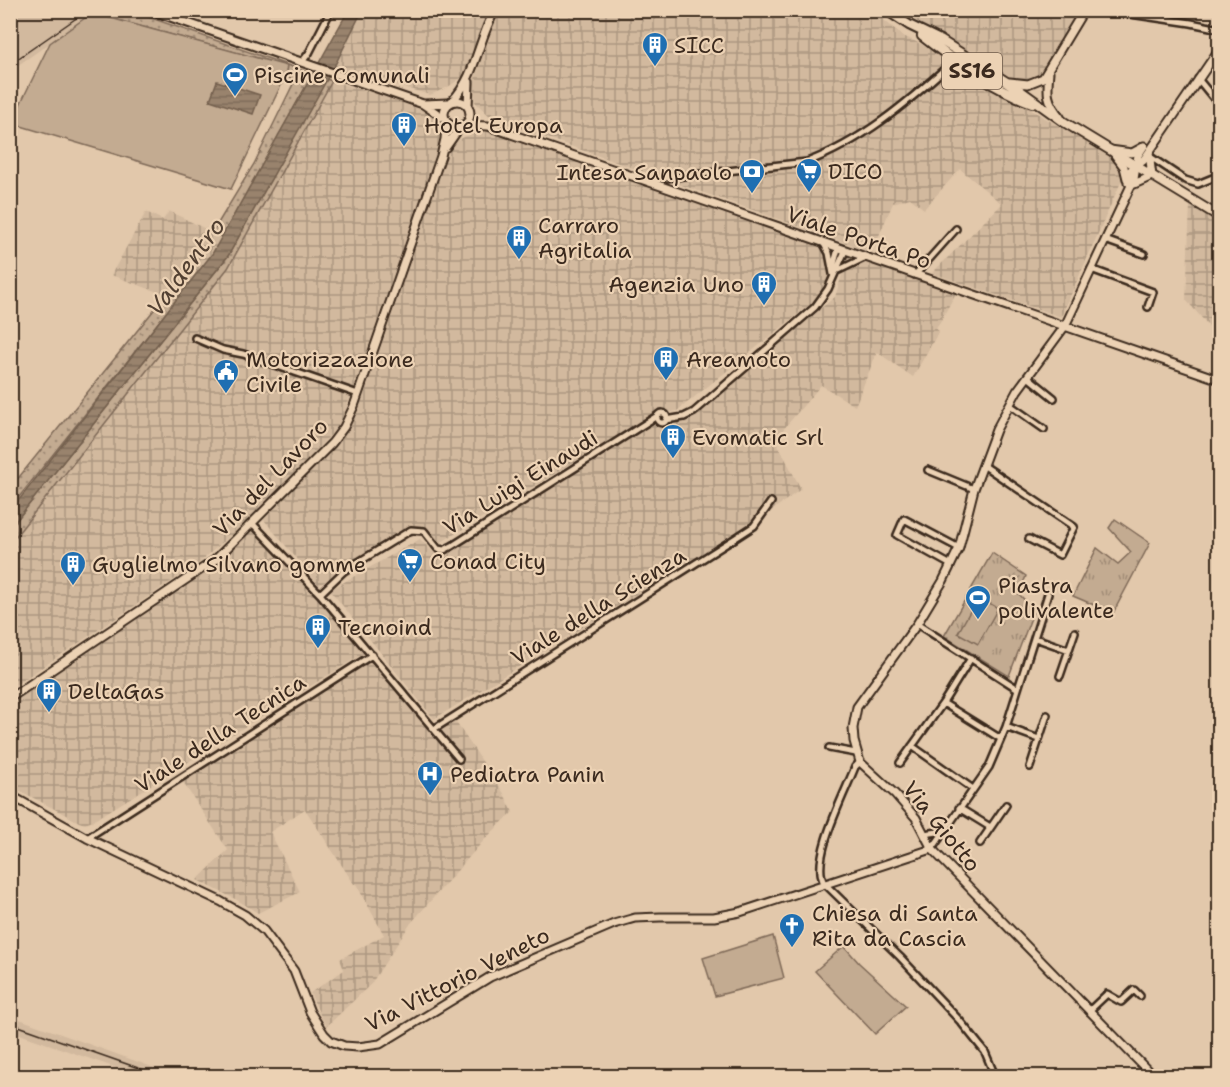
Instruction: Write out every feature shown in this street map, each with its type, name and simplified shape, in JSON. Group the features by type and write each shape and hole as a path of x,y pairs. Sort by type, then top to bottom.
{"main road":[{"name":"SS16","path":"886,10 979,76 1014,97 1042,107"},
{"name":"SS16","path":"909,25 939,40 1005,81 1064,122 1220,217"}],"street":[{"name":"Viale Porta Po","path":"150,10 423,104 452,126 488,126 1220,380"},
{"path":"302,62 331,10"},
{"path":"443,151 468,120 469,78 483,35 495,10"},
{"path":"1005,81 1021,85 1043,78 1084,10"},
{"path":"1103,10 1220,29"},
{"path":"1136,165 1143,161 1148,147 1220,48"},
{"path":"644,181 807,162 861,137 950,64"},
{"path":"1049,70 1047,89 1050,105 1064,122"},
{"path":"443,151 446,120 444,109 469,78"},
{"path":"1198,79 1220,106"},
{"name":"Viale Porta Po","path":"423,104 459,100 488,126"},
{"path":"1110,150 1132,153 1148,147"},
{"path":"1110,150 1124,167 1129,186 1145,177 1152,176 1148,147"},
{"name":"Via del Lavoro","path":"10,698 215,560 332,443 349,418 443,151"},
{"path":"1149,156 1185,180 1198,184 1220,175"},
{"name":"Via Giotto","path":"1136,165 1136,174 1065,326 1028,377 996,430 974,489 959,548 951,565 917,624 857,707 853,728 856,753 860,762 895,794 916,818 932,849 1153,1077"},
{"path":"915,274 956,229"},
{"path":"1105,240 1144,254"},
{"path":"824,244 829,253 833,275"},
{"path":"833,275 834,263 842,250"},
{"path":"833,275 847,264 864,258"},
{"path":"1091,269 1153,292 1148,307"},
{"name":"Via Luigi Einaudi","path":"320,594 344,571 411,530 424,531 441,550 452,546 656,418 661,423 666,417 675,418 694,412 815,307 828,289 833,275"},
{"path":"195,338 223,350 243,354 358,394"},
{"path":"1028,377 1054,398"},
{"path":"1010,405 1044,429"},
{"path":"983,465 1074,527 1060,555 1029,539"},
{"path":"928,470 974,489"},
{"name":"Viale della Scienza","path":"434,729 734,539 754,525 771,501"},
{"path":"951,565 897,535 904,519 959,548"},
{"path":"252,523 320,594 459,759"},
{"path":"932,849 988,767 1001,739 1048,594"},
{"path":"917,624 1018,689"},
{"path":"1060,676 1075,632"},
{"path":"1035,638 1070,650"},
{"name":"Viale della Tecnica","path":"87,838 372,656"},
{"path":"900,763 943,703 971,657"},
{"path":"943,703 1001,739"},
{"path":"1030,767 1047,715"},
{"path":"1006,727 1039,740"},
{"path":"912,746 973,789"},
{"path":"829,748 856,753"},
{"path":"860,762 855,767 825,839 820,876 824,883 900,957 960,1021 985,1052 995,1077"},
{"name":"Via Vittorio Veneto","path":"10,795 87,838 245,915 264,931 294,971 310,1012 324,1034 331,1041 344,1046 358,1047 380,1044 490,977 603,928 635,918 714,917 740,912 932,849"},
{"path":"980,843 1006,806"},
{"path":"959,808 990,827"},
{"path":"924,834 944,833"},
{"path":"1089,1011 1107,994 1119,1002 1134,990 1140,996"}],"shaded area":[{"path":"362,10 487,11 464,76 430,95 334,67"},
{"path":"11,11 96,11 11,70"},
{"path":"348,11 362,11 334,67 228,256 11,527 11,510 212,254"},
{"path":"499,11 873,11 903,36 921,44 1119,162 1125,173 1061,317 932,273 1002,204 960,169 924,209 910,198 893,203 872,252 493,119 475,102 474,81"},
{"path":"897,11 1076,11 1049,65 1040,75 1029,80 1017,79 1000,72"},
{"name":"Piscine Comunali","path":"217,81 260,95 253,114 210,100"},
{"path":"332,81 387,97 429,113 439,122 441,130 436,154 420,203 339,426 257,512 199,563 11,688 11,542 228,268"},
{"path":"489,129 822,246 829,252 833,273 827,291 677,411 649,417 438,544 419,529 319,585 264,520 348,431 365,392 453,143 475,131"},
{"path":"1190,205 1219,223 1219,335 1186,300"},
{"path":"169,211 222,237 212,254 177,299 111,275 146,212 163,220"},
{"path":"848,255 956,293 936,329 939,331 913,377 877,352 855,406 821,385 775,439 801,489 748,528 744,528 434,719 330,590 420,539 435,554 439,554 652,425 681,419 835,297"},
{"path":"257,526 364,653 93,821 85,824 79,822 11,786 11,701 205,572"},
{"path":"371,659 428,730 433,731 453,718 503,792 513,812 486,838 411,923 371,984 327,1026 310,993 344,970 340,959 384,935 356,884 305,809 270,832 300,892 258,913 197,880 228,850 180,778"},
{"path":"10,1016 177,1076 139,1076 11,1031"}],"green space":[{"path":"131,11 313,74 222,237 212,233 254,164 295,80 285,77 286,66 92,13"},
{"path":"92,13 287,66 285,77 231,189 11,123 50,43"},
{"path":"326,79 332,81 228,268 11,542 11,527 228,256"},
{"path":"166,295 177,299 11,507 11,487"},
{"path":"1115,519 1150,543 1113,613 1073,596 1097,548 1118,564 1131,552 1109,528"},
{"path":"992,553 1026,576 1019,594 1034,610 1009,676 944,636"},
{"name":"Piastra polivalente","path":"978,597 998,608 978,644 958,633"},
{"path":"773,936 784,978 715,996 703,958"},
{"path":"844,946 906,1006 875,1034 815,971"}],"railway":[{"path":"10,64 88,10"},
{"path":"10,1023 161,1076"}],"place":[{"name":"SICC","path":"655,68"},
{"name":"Piscine Comunali","path":"235,98"},
{"name":"Hotel Europa","path":"404,148"},
{"name":"DICO","path":"809,194"},
{"name":"Intesa Sanpaolo","path":"752,195"},
{"name":"Carraro Agritalia","path":"519,261"},
{"name":"Agenzia Uno","path":"764,307"},
{"name":"Areamoto","path":"666,382"},
{"name":"Motorizzazione Civile","path":"226,395"},
{"name":"Evomatic Srl","path":"673,460"},
{"name":"Conad City","path":"410,584"},
{"name":"Guglielmo Silvano gomme","path":"73,587"},
{"name":"Piastra polivalente","path":"978,621"},
{"name":"Tecnoind","path":"318,650"},
{"name":"DeltaGas","path":"49,714"},
{"name":"Pediatra Panin","path":"430,797"},
{"name":"Chiesa di Santa Rita da Cascia","path":"792,949"}],"water label":[{"name":"Valdentro","path":"186,267"}]}
